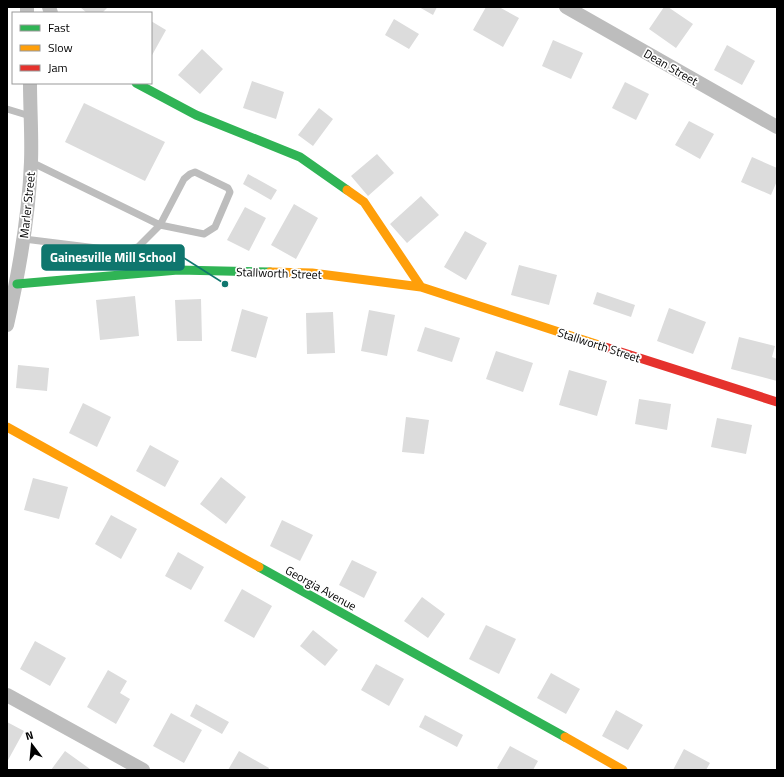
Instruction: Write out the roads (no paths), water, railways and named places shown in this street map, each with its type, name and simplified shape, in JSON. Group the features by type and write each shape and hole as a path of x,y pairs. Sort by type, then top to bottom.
{"street":[{"name":"Dean Street","path":"566,7 777,127"},
{"name":"Marler Street","path":"7,325 24,239 31,162 30,84"},
{"path":"138,84 196,115 300,157 364,202 421,287"},
{"name":"Stallworth Street","path":"16,284 178,270 312,273 421,287 777,402"},
{"name":"Georgia Avenue","path":"7,427 623,770"},
{"path":"7,695 142,770"}],"lane":[{"path":"7,109 30,116"},
{"path":"24,239 121,251 138,248 160,225 184,179 190,174 195,172 228,188 230,192 215,227 204,234 160,225 31,162"}],"place":[{"name":"Gainesville Mill School","path":"225,284"}]}
